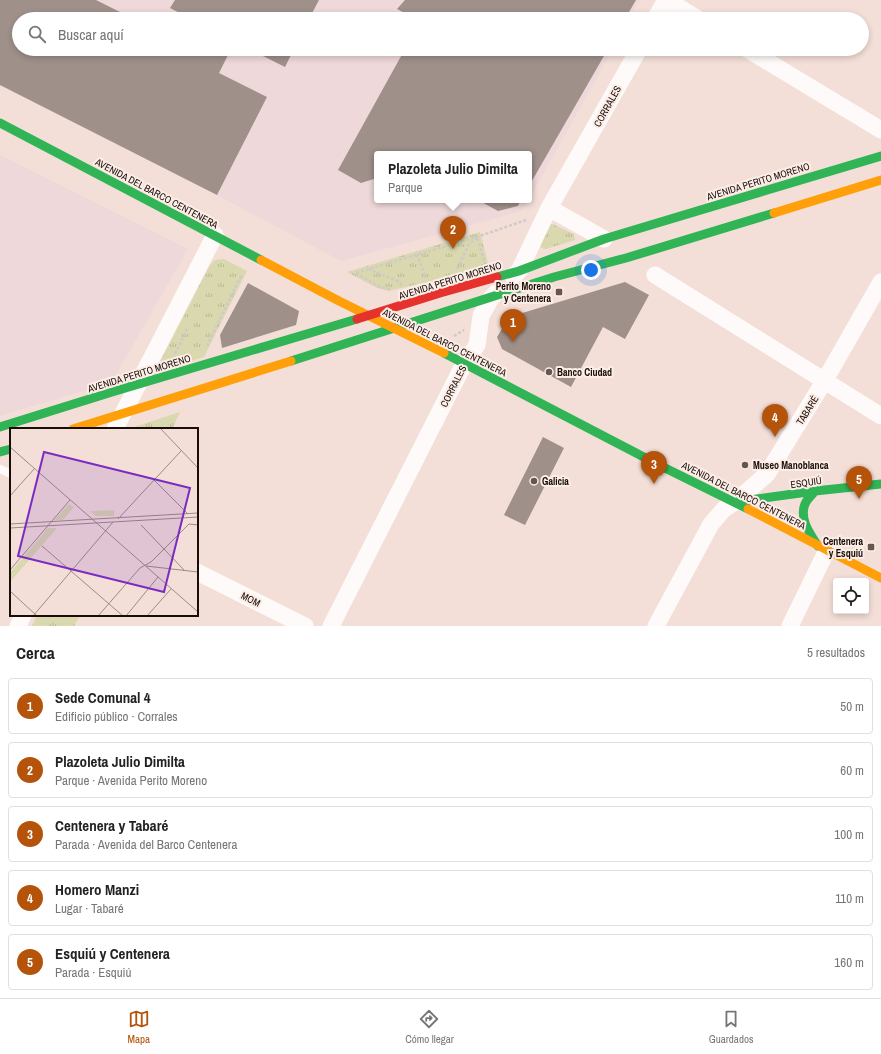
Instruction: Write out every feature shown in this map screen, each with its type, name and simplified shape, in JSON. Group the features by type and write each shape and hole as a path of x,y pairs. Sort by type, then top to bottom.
{"main road":[{"name":"AVENIDA DEL BARCO CENTENERA","path":"0,123 369,316 881,578"},
{"name":"AVENIDA PERITO MORENO","path":"0,427 138,384 369,316 440,293 519,271 604,239 881,156"},
{"path":"76,428 554,277 626,258 881,180"},
{"path":"0,452 10,449"},
{"name":"ESQUIÚ","path":"735,502 881,484"},
{"path":"815,491 806,502 802,514 808,531 823,548"}],"street":[{"path":"659,12 666,0 686,12"},
{"name":"CORRALES","path":"331,626 464,364 477,345 481,316 491,298 519,271 549,208 634,56"},
{"path":"759,56 881,130"},
{"path":"549,208 604,239"},
{"path":"115,428 215,235"},
{"path":"655,275 881,416"},
{"name":"TABARÉ","path":"656,626 712,524 724,509 735,502 767,474 825,380 881,282"},
{"path":"790,626 823,548"},
{"name":"MOM","path":"198,572 306,626"},
{"path":"18,626 23,616"}],"lane":[{"path":"0,469 10,474"}],"path":[{"path":"394,289 390,290 380,287 355,273 522,223 549,208"},
{"path":"477,237 486,266"},
{"path":"454,274 469,244 477,237"},
{"path":"418,254 427,281"},
{"path":"368,269 400,282 402,287"},
{"path":"203,353 242,274"},
{"path":"398,288 408,285"},
{"path":"454,336 463,330"}],"shaded area":[{"path":"0,0 640,0 633,12 12,12 12,56 609,56 532,194 532,151 374,151 374,203 526,203 522,211 341,261 217,195 0,85"},
{"path":"0,155 188,249 112,382 0,416"}],"green space":[{"path":"552,224 574,234 575,240 546,249 541,248 538,241 546,225"},
{"path":"480,232 489,267 389,291 377,288 347,272"},
{"path":"224,259 247,271 204,357 155,372 210,265 215,260"},
{"path":"180,412 172,428 131,428"},
{"path":"37,616 79,616 74,626 32,626"}],"building":[{"path":"0,0 96,0 120,12 12,12 12,56 228,56 219,73 267,97 217,195 0,85"},
{"path":"175,0 319,0 313,12 178,12 170,8"},
{"path":"405,0 636,0 629,12 403,12 397,9"},
{"path":"263,56 290,56 285,67"},
{"path":"401,56 604,56 532,181 532,151 374,151 374,179 361,183 338,170"},
{"path":"483,203 520,203 518,206 498,211"},
{"path":"625,282 649,295 625,339 603,327 571,387 502,349 497,337 509,317"},
{"path":"248,283 299,311 296,325 222,348 220,335"},
{"name":"Galicia","path":"543,437 564,448 525,525 504,515"}],"traffic: fast":[{"path":"0,123 261,260"},
{"path":"497,277 519,271 604,239 881,156"},
{"path":"291,361 554,277 626,258 774,213"},
{"path":"0,427 357,319"},
{"path":"444,353 663,467 748,509"},
{"path":"0,452 10,449"},
{"path":"735,502 881,484"},
{"path":"815,491 805,504 803,515 806,526 818,546"}],"traffic: slow":[{"path":"774,213 881,180"},
{"path":"261,260 339,301 444,353"},
{"path":"76,428 291,361"},
{"path":"748,509 881,578"}],"traffic: jam":[{"path":"357,319 497,277"}],"place":[{"name":"Plazoleta Julio Dimilta","path":"453,249"},
{"name":"Perito Moreno y Centenera","path":"559,292"},
{"name":"Sede Comunal 4","path":"513,342"},
{"name":"Banco Ciudad","path":"549,372"},
{"name":"Homero Manzi","path":"775,437"},
{"name":"Museo Manoblanca","path":"745,465"},
{"name":"Galicia","path":"534,481"},
{"name":"Centenera y Tabaré","path":"654,484"},
{"name":"Esquiú y Centenera","path":"859,499"},
{"name":"Centenera y Esquiú","path":"871,547"}]}
